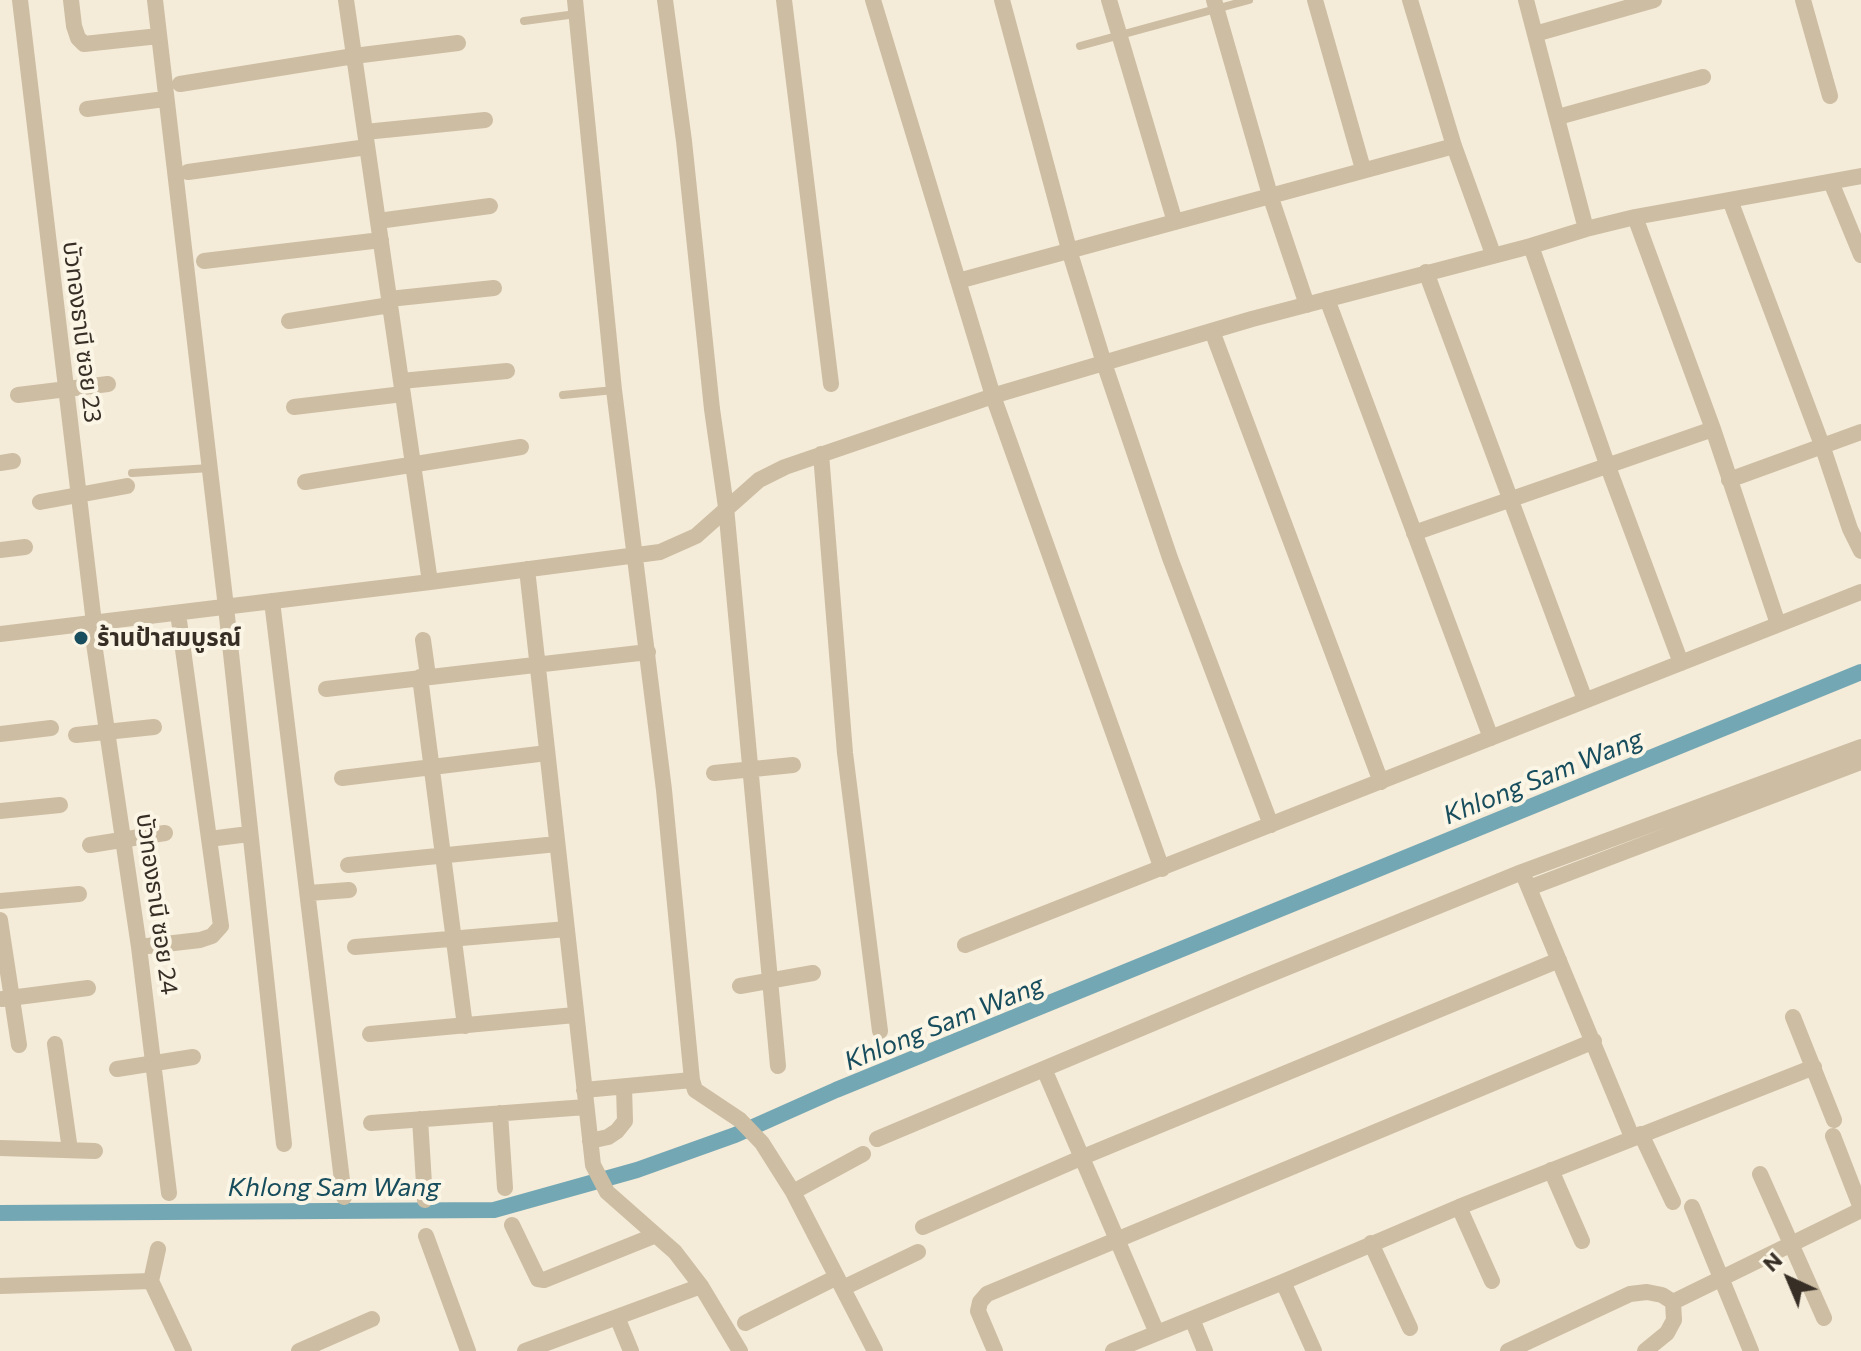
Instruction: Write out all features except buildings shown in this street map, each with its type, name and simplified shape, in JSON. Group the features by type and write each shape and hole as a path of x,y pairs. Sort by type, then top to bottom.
{"street":[{"name":"บัวทองธานี ซอย 23","path":"20,0 93,623"},
{"path":"71,0 74,26 84,44 159,36"},
{"path":"155,0 226,607 284,1144"},
{"path":"346,0 430,582"},
{"path":"665,0 726,507 778,1066"},
{"path":"784,0 831,384"},
{"path":"873,0 993,396 1162,869"},
{"path":"1002,0 1070,253 1104,363 1170,558 1271,825"},
{"path":"1109,0 1175,222"},
{"path":"1315,0 1363,169"},
{"path":"1410,0 1454,146 1493,254"},
{"path":"1526,0 1586,229"},
{"path":"1535,34 1654,0"},
{"path":"1803,0 1830,96"},
{"path":"1215,4 1270,195 1307,305"},
{"path":"575,7 614,390 648,652 692,1080 695,1090 740,1120 762,1143 793,1192 875,1351"},
{"path":"180,84 458,43"},
{"path":"1558,117 1703,77"},
{"path":"87,109 165,99"},
{"path":"188,172 485,120"},
{"path":"958,281 1454,146"},
{"path":"0,634 660,552 696,536 759,480 785,467 993,396 1212,331 1586,229 1635,217 1861,176"},
{"path":"1831,182 1861,255"},
{"path":"1730,200 1822,445 1850,529 1861,551"},
{"path":"378,221 490,206"},
{"path":"1635,217 1713,429 1778,624"},
{"path":"204,261 381,240"},
{"path":"1531,246 1681,663"},
{"path":"1426,272 1585,700"},
{"path":"289,321 390,302 494,288"},
{"path":"1327,299 1491,738"},
{"path":"1212,331 1381,782"},
{"path":"294,407 507,371"},
{"path":"18,395 108,384"},
{"path":"1414,533 1713,429"},
{"path":"1729,480 1861,432"},
{"path":"305,482 521,447"},
{"path":"821,454 845,753 880,1031"},
{"path":"40,502 129,480"},
{"path":"0,550 25,547"},
{"path":"527,569 593,1165 607,1192 675,1252 701,1286 740,1351"},
{"path":"965,945 1861,592"},
{"path":"272,601 344,1197"},
{"path":"139,947 200,940 212,936 221,926 178,613"},
{"name":"บัวทองธานี ซอย 24","path":"93,623 125,840 169,1193"},
{"path":"423,640 441,856 465,1026"},
{"path":"326,689 648,652"},
{"path":"76,735 154,727"},
{"path":"0,734 51,728"},
{"path":"877,1139 1522,872 1861,747"},
{"path":"342,778 547,753"},
{"path":"1529,888 1861,762"},
{"path":"714,773 793,765"},
{"path":"0,811 60,805"},
{"path":"90,845 165,833"},
{"path":"209,839 249,834"},
{"path":"348,865 557,844"},
{"path":"1522,872 1637,1136 1673,1202"},
{"path":"309,893 349,890"},
{"path":"0,901 79,894"},
{"path":"0,920 6,998 19,1045"},
{"path":"355,947 567,929"},
{"path":"923,1227 1083,1157 1559,960"},
{"path":"740,986 813,973"},
{"path":"6,998 88,988"},
{"path":"370,1034 575,1015"},
{"path":"1673,1302 1861,1209 1814,1067 1793,1017"},
{"path":"995,1351 978,1311 980,1302 987,1294 1594,1041"},
{"path":"55,1044 70,1150"},
{"path":"117,1069 193,1057"},
{"path":"1113,1351 1459,1207 1814,1067"},
{"path":"1044,1069 1157,1333"},
{"path":"371,1123 500,1113 585,1098 624,1087 692,1080"},
{"path":"590,1141 608,1137 625,1121 624,1087"},
{"path":"500,1113 505,1188"},
{"path":"420,1119 425,1200"},
{"path":"0,1148 95,1151"},
{"path":"793,1192 863,1154"},
{"path":"1551,1170 1582,1241"},
{"path":"1760,1174 1824,1318"},
{"path":"1459,1207 1492,1281"},
{"path":"1692,1207 1751,1351"},
{"path":"512,1225 538,1279 544,1280 656,1235"},
{"path":"426,1236 468,1351"},
{"path":"1371,1243 1410,1328"},
{"path":"158,1249 151,1281 184,1351"},
{"path":"745,1323 918,1252"},
{"path":"0,1286 151,1281"},
{"path":"1283,1282 1314,1351"},
{"path":"528,1350 701,1286"},
{"path":"1508,1351 1630,1294 1655,1293 1673,1302"},
{"path":"1645,1351 1667,1333 1674,1320 1673,1302"},
{"path":"617,1317 631,1351"},
{"path":"299,1351 372,1319"},
{"path":"1192,1319 1205,1351"}],"lane":[{"path":"1080,46 1215,4 1249,0"},
{"path":"524,21 575,7"},
{"path":"563,395 614,390"},
{"path":"129,480 210,468"}],"waterway":[{"name":"Khlong Sam Wang","path":"0,1213 494,1210 637,1170 735,1135 836,1090 1861,672"}],"place":[{"name":"ร้านป้าสมบูรณ์","path":"81,638"}]}
